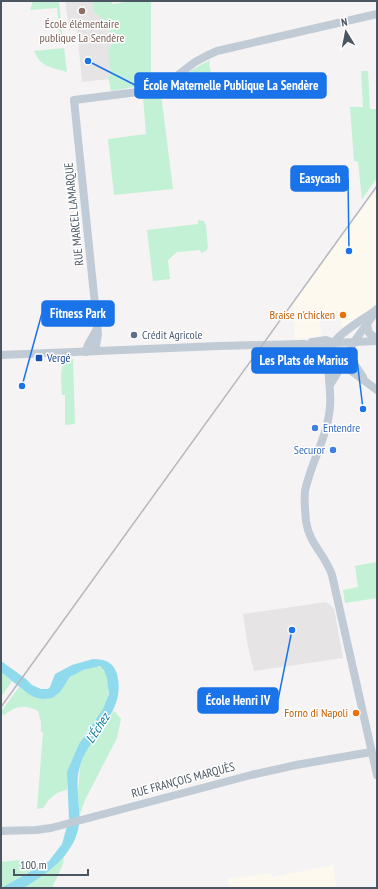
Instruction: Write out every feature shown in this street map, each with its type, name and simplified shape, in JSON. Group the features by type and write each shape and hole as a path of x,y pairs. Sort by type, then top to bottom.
{"street":[{"name":"RUE MARCEL LAMARQUE","path":"108,351 98,330 74,100 146,91 164,86 195,62 217,51 377,14"},
{"path":"329,386 343,364 354,342 377,310"},
{"path":"328,349 337,343 345,332 377,310"},
{"path":"367,324 369,333 377,340"},
{"path":"89,352 86,347 98,330"},
{"path":"1,355 303,344 326,340 337,343 377,340"},
{"path":"337,343 348,354 367,382"},
{"path":"303,344 328,349 343,364 377,390"},
{"path":"328,349 331,404 321,444 306,490 304,502 306,522 312,542 326,560 332,575 377,774"},
{"path":"334,376 344,372 354,373"},
{"name":"RUE FRANÇOIS MARQUÈS","path":"1,831 36,830 65,824 251,775 296,765 371,752"}],"shaded area":[{"path":"65,1 93,1 94,12 109,24 112,45 108,49 112,75 108,76 109,79 82,82 77,30 69,30"},
{"path":"375,192 377,219 377,303 352,324 342,328 339,311 319,312 321,337 295,339 293,304"},
{"path":"326,602 334,608 343,658 254,671 248,647 243,614"},
{"path":"333,865 337,888 229,888 228,879 271,873 272,877"}],"green space":[{"path":"33,1 59,1 63,44 61,44 57,8 30,10"},
{"path":"93,1 111,1 112,4 133,1 151,1 151,78 145,85 111,91 108,76 111,75 108,49 112,45 109,24 94,12"},
{"path":"64,48 67,72 44,64 40,61 34,51"},
{"path":"210,60 210,69 215,78 179,82 190,71"},
{"path":"361,71 368,71 370,109 377,109 377,178 362,199 358,162 354,161 350,107 363,107"},
{"path":"161,94 173,189 114,195 108,139 146,134 143,97"},
{"path":"198,220 204,221 206,225 208,248 206,251 201,253 200,250 177,252 168,260 170,279 153,281 147,230 198,224"},
{"path":"68,359 73,359 75,424 65,425 65,395 62,395 61,375 63,365"},
{"path":"377,562 377,598 345,603 343,590 358,587 355,566"},
{"path":"97,666 104,669 109,683 108,695 104,707 82,739 67,783 67,790 56,794 43,808 37,809 43,732 41,732 41,722 38,711 29,707 21,707 4,715 1,714 1,712 19,687 27,693 60,692 75,674"},
{"path":"1,672 12,681 1,697"},
{"path":"114,711 121,719 117,738 85,800 79,817 78,792 80,766 88,746"},
{"path":"64,856 63,864 52,888 23,888 45,874"},
{"path":"19,860 32,870 1,888 1,862"}],"water":[{"name":"L'Échez","path":"93,659 105,661 111,664 117,674 119,688 117,700 112,712 91,743 80,766 78,773 79,824 74,842 56,865 29,885 22,888 1,888 49,861 62,844 69,819 67,772 79,744 103,709 109,694 107,678 104,670 100,666 83,670 70,677 60,692 52,698 42,699 34,697 1,672 1,661 32,685 41,689 48,689 55,674 72,665"}],"railway":[{"path":"1,707 377,186"}],"place":[{"name":"École élémentaire publique La Sendère","path":"82,11"},
{"name":"École Maternelle Publique La Sendère","path":"88,61"},
{"name":"Easycash","path":"349,251"},
{"name":"Braise n'chicken","path":"343,315"},
{"name":"Crédit Agricole","path":"134,335"},
{"name":"Vergé","path":"39,358"},
{"name":"Fitness Park","path":"22,386"},
{"name":"Les Plats de Marius","path":"363,409"},
{"name":"Entendre","path":"315,428"},
{"name":"Securor","path":"333,450"},
{"name":"École Henri IV","path":"292,630"},
{"name":"Forno di Napoli","path":"356,713"}]}
